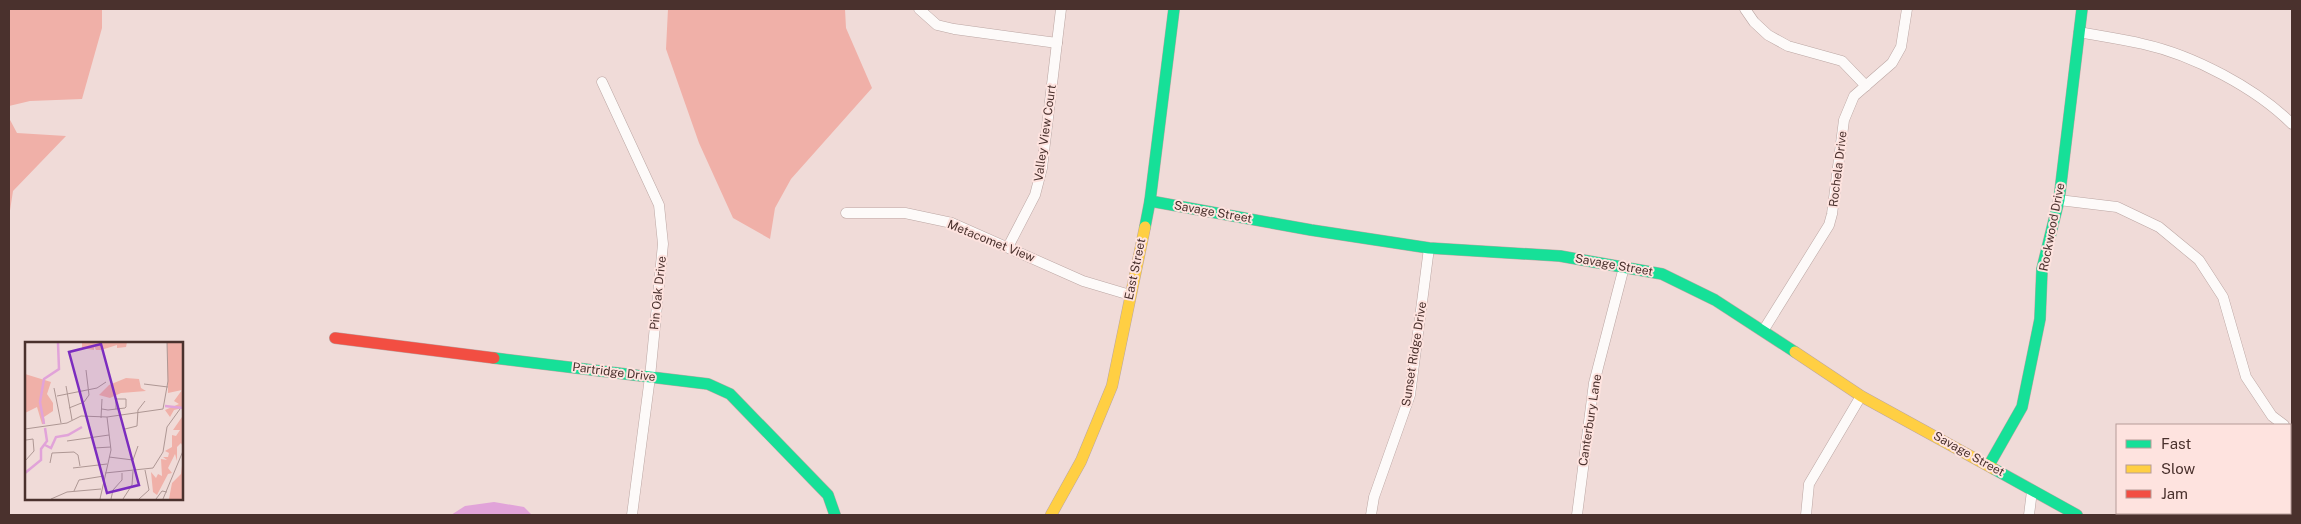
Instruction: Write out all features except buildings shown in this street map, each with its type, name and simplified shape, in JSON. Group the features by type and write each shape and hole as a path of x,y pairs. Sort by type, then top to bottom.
{"street":[{"path":"919,9 937,24 954,29 1057,43"},
{"name":"Valley View Court","path":"1008,247 1039,182 1061,9"},
{"name":"East Street","path":"1051,515 1081,461 1112,386 1150,201 1174,9"},
{"path":"1745,9 1754,22 1768,35 1788,46 1842,61 1866,86"},
{"name":"Rochela Drive","path":"1763,331 1829,225 1844,120 1854,96 1892,63 1901,47 1907,9"},
{"name":"Rockwood Drive","path":"1989,465 2022,407 2040,319 2042,269 2058,200 2082,9"},
{"path":"2079,32 2145,44 2213,68 2277,109 2292,124"},
{"name":"Pin Oak Drive","path":"602,82 659,205 663,244 650,376 632,515"},
{"path":"2058,200 2118,206 2159,227 2199,260 2223,297 2246,377 2272,416 2283,424"},
{"name":"Savage Street","path":"1150,201 1311,230 1429,248 1560,256 1662,274 1714,300 1861,396 2077,515"},
{"name":"Metacomet View","path":"846,213 905,214 952,223 1083,282 1130,294"},
{"name":"Sunset Ridge Drive","path":"1371,515 1374,497 1410,395 1429,248"},
{"name":"Canterbury Lane","path":"1577,515 1594,383 1624,267"},
{"name":"Partridge Drive","path":"335,338 708,384 730,394 828,495 835,515"},
{"path":"1806,515 1809,484 1861,396"},
{"path":"2029,515 2032,491"}],"shaded area":[{"path":"9,9 102,9 102,28 82,99 30,101 9,106"},
{"path":"668,9 845,9 846,28 872,88 791,179 775,208 770,239 733,218 699,143 666,49"},
{"path":"9,118 17,133 66,136 13,191 9,217"},
{"path":"494,502 524,507 532,515 451,515 465,506"}],"traffic: fast":[{"path":"1145,227 1150,201 1174,9"},
{"path":"1989,465 2022,407 2040,319 2042,269 2059,200 2082,9"},
{"path":"1150,201 1311,230 1429,248 1560,256 1662,274 1715,300 1795,352"},
{"path":"494,358 708,384 730,394 828,495 835,515"},
{"path":"1994,469 2077,515"}],"traffic: slow":[{"path":"1051,515 1081,461 1112,386 1145,227"},
{"path":"1795,352 1861,396 1994,469"}],"traffic: jam":[{"path":"335,338 494,358"}]}
